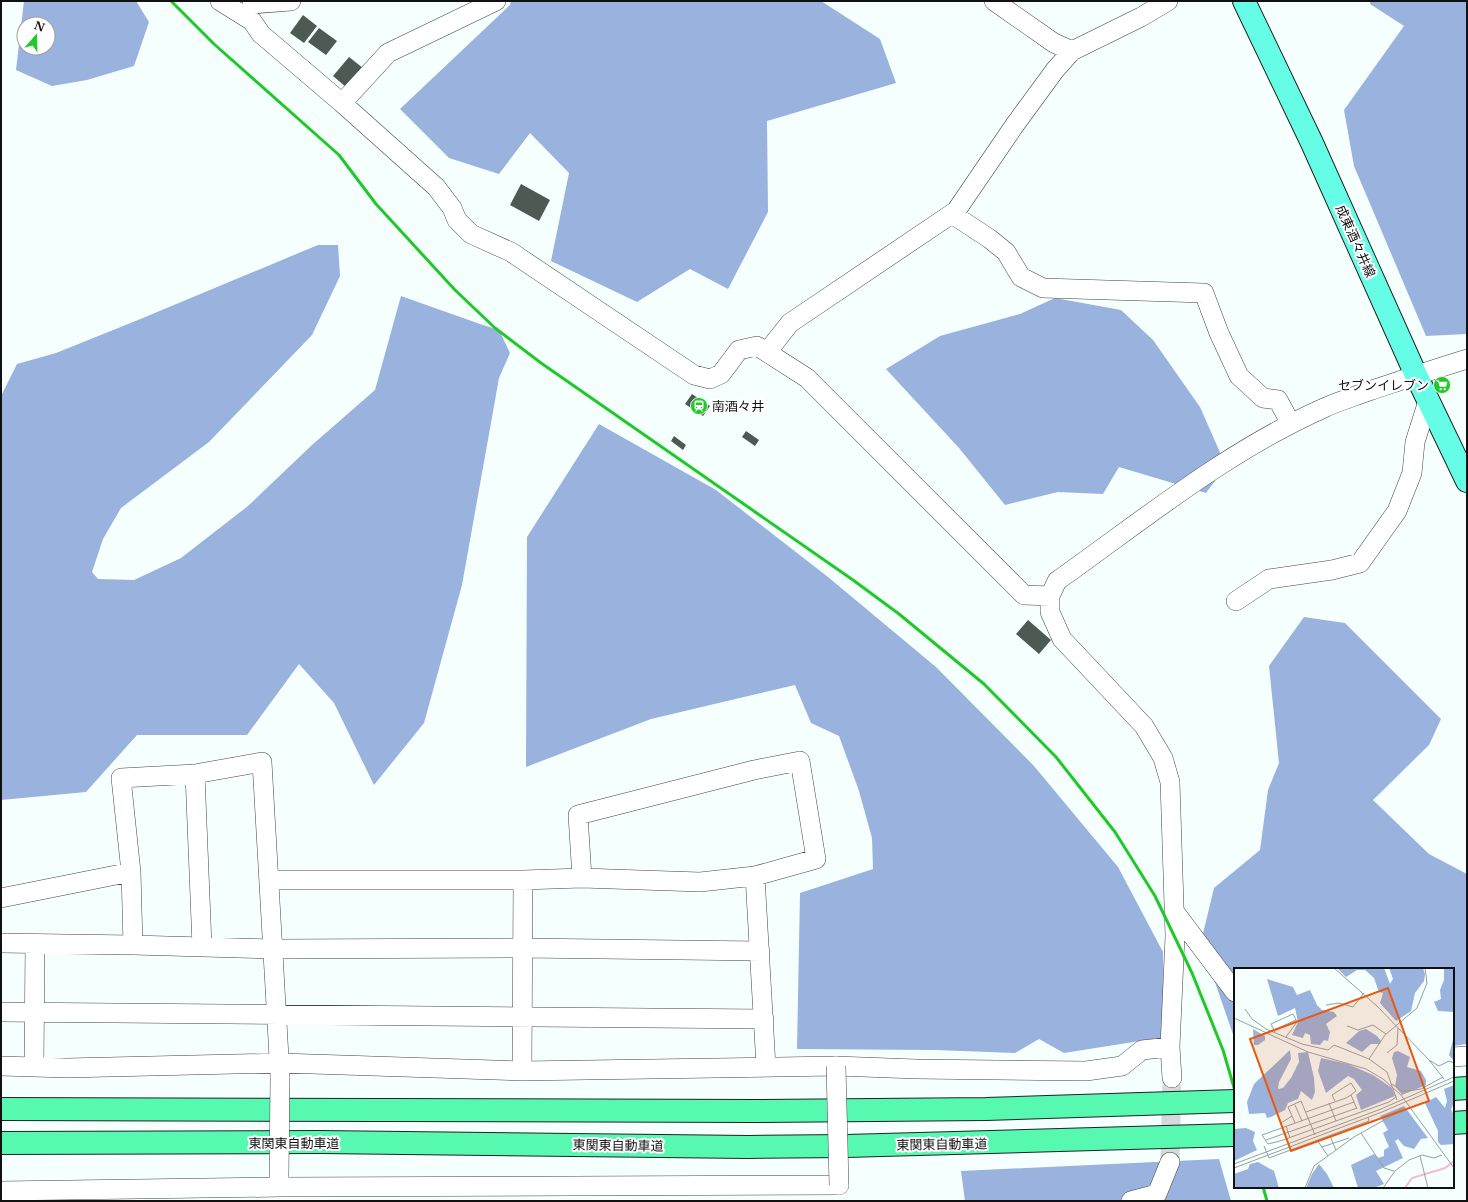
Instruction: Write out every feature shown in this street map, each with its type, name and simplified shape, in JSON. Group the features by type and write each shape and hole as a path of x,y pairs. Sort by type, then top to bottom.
{"highway":[{"path":"1454,1089 1467,1088"},
{"path":"1,1109 756,1111 986,1109 1234,1101"},
{"path":"1454,1123 1467,1122"},
{"name":"東関東自動車道","path":"1,1143 320,1142 816,1146 1234,1135"}],"main road":[{"name":"成東酒々井線","path":"1244,1 1312,143 1416,375 1467,481"}],"street":[{"path":"220,1 252,9 291,1"},
{"path":"342,103 388,54 496,1"},
{"path":"994,1 1054,43 1072,51"},
{"path":"767,352 790,323 956,211 1027,107 1055,70 1072,51 1141,17 1168,1"},
{"path":"252,9 261,34 342,103 436,187 452,208 457,220 471,234 511,252 694,375 710,379 721,374 738,350 757,346 767,352 807,378 1024,595 1050,596"},
{"path":"952,214 990,239 1006,252 1021,277 1043,288 1204,293 1219,333 1239,376 1263,398 1278,400 1291,424"},
{"path":"1172,1078 1170,1047 1174,911 1170,782 1163,758 1144,726 1062,639 1050,612 1050,596 1057,581 1229,459 1324,407 1467,359"},
{"path":"1236,601 1269,579 1332,570 1360,563 1397,510 1412,473 1414,442 1428,401"},
{"path":"269,880 523,880 582,878 700,882 755,876 816,859 800,761 754,770 578,815 582,878"},
{"path":"133,945 131,872 120,778 195,774 262,762 278,1016 282,1188"},
{"path":"195,774 202,946"},
{"path":"1,898 131,872"},
{"path":"755,876 766,1067"},
{"path":"522,1072 523,880"},
{"path":"1174,911 1234,991"},
{"path":"1,943 202,946 274,949 523,948 760,951"},
{"path":"34,1067 35,944"},
{"path":"1,1012 278,1016 522,1016 764,1019"},
{"path":"1,1066 67,1068 522,1072 836,1066 916,1069 1086,1071 1122,1066 1142,1050 1170,1047"},
{"path":"1454,1057 1467,1056"},
{"path":"1,1191 282,1188 423,1194 574,1194 839,1185 836,1066"},
{"path":"1131,1201 1157,1194 1170,1162"}],"shaded area":[{"path":"24,1 136,1 149,22 134,66 87,80 52,86 16,70 18,56 56,56 56,16 22,16"},
{"path":"511,1 821,1 880,39 896,83 767,121 768,212 728,289 690,269 637,302 551,261 569,173 530,133 499,174 449,158 400,109 510,5"},
{"path":"1370,1 1467,1 1467,334 1426,336 1354,166 1344,110 1404,26 1370,4"},
{"path":"318,245 338,245 340,276 312,335 209,442 121,508 103,539 92,572 98,579 134,580 181,558 248,506 312,445 375,390 401,296 499,330 510,353 499,378 462,585 424,723 374,785 334,703 299,664 247,735 137,735 86,792 1,800 1,396 17,364 56,353"},
{"path":"1055,298 1121,310 1153,340 1200,407 1226,466 1206,493 1119,467 1103,494 1058,492 1005,505 959,448 886,369 940,336 1020,314"},
{"path":"599,424 716,490 828,577 936,667 1034,766 1118,867 1163,952 1165,1037 1064,1053 1039,1039 1015,1053 935,1050 797,1049 800,893 873,869 872,838 859,791 839,736 811,723 795,685 651,719 526,767 527,537"},
{"path":"1304,617 1345,623 1441,719 1429,745 1373,800 1429,854 1467,874 1467,1044 1454,1046 1454,968 1234,968 1234,1037 1201,942 1214,888 1260,850 1268,790 1279,763 1269,666"},
{"path":"1219,1159 1231,1201 965,1201 961,1171"}],"building":[{"path":"303,15 317,26 304,43 290,33"},
{"path":"319,28 337,41 326,55 308,42"},
{"path":"349,57 363,68 346,87 333,76"},
{"path":"521,184 550,200 539,221 510,205"},
{"path":"692,394 710,406 703,416 685,404"},
{"path":"746,431 759,440 755,446 742,437"},
{"path":"674,436 686,445 683,450 671,441"},
{"path":"1028,620 1051,640 1039,654 1016,634"}],"tunnel":[{"path":"1170,1162 1172,1078"}],"railway":[{"path":"171,1 214,44 339,155 376,204 455,290 495,328 541,363 853,580 899,614 984,684 1056,757 1115,832 1155,896 1192,973 1223,1050 1234,1088"},
{"path":"1263,1188 1267,1201"}],"place":[{"name":"セブンイレブン","path":"1442,385"},
{"name":"南酒々井","path":"699,406"}]}
